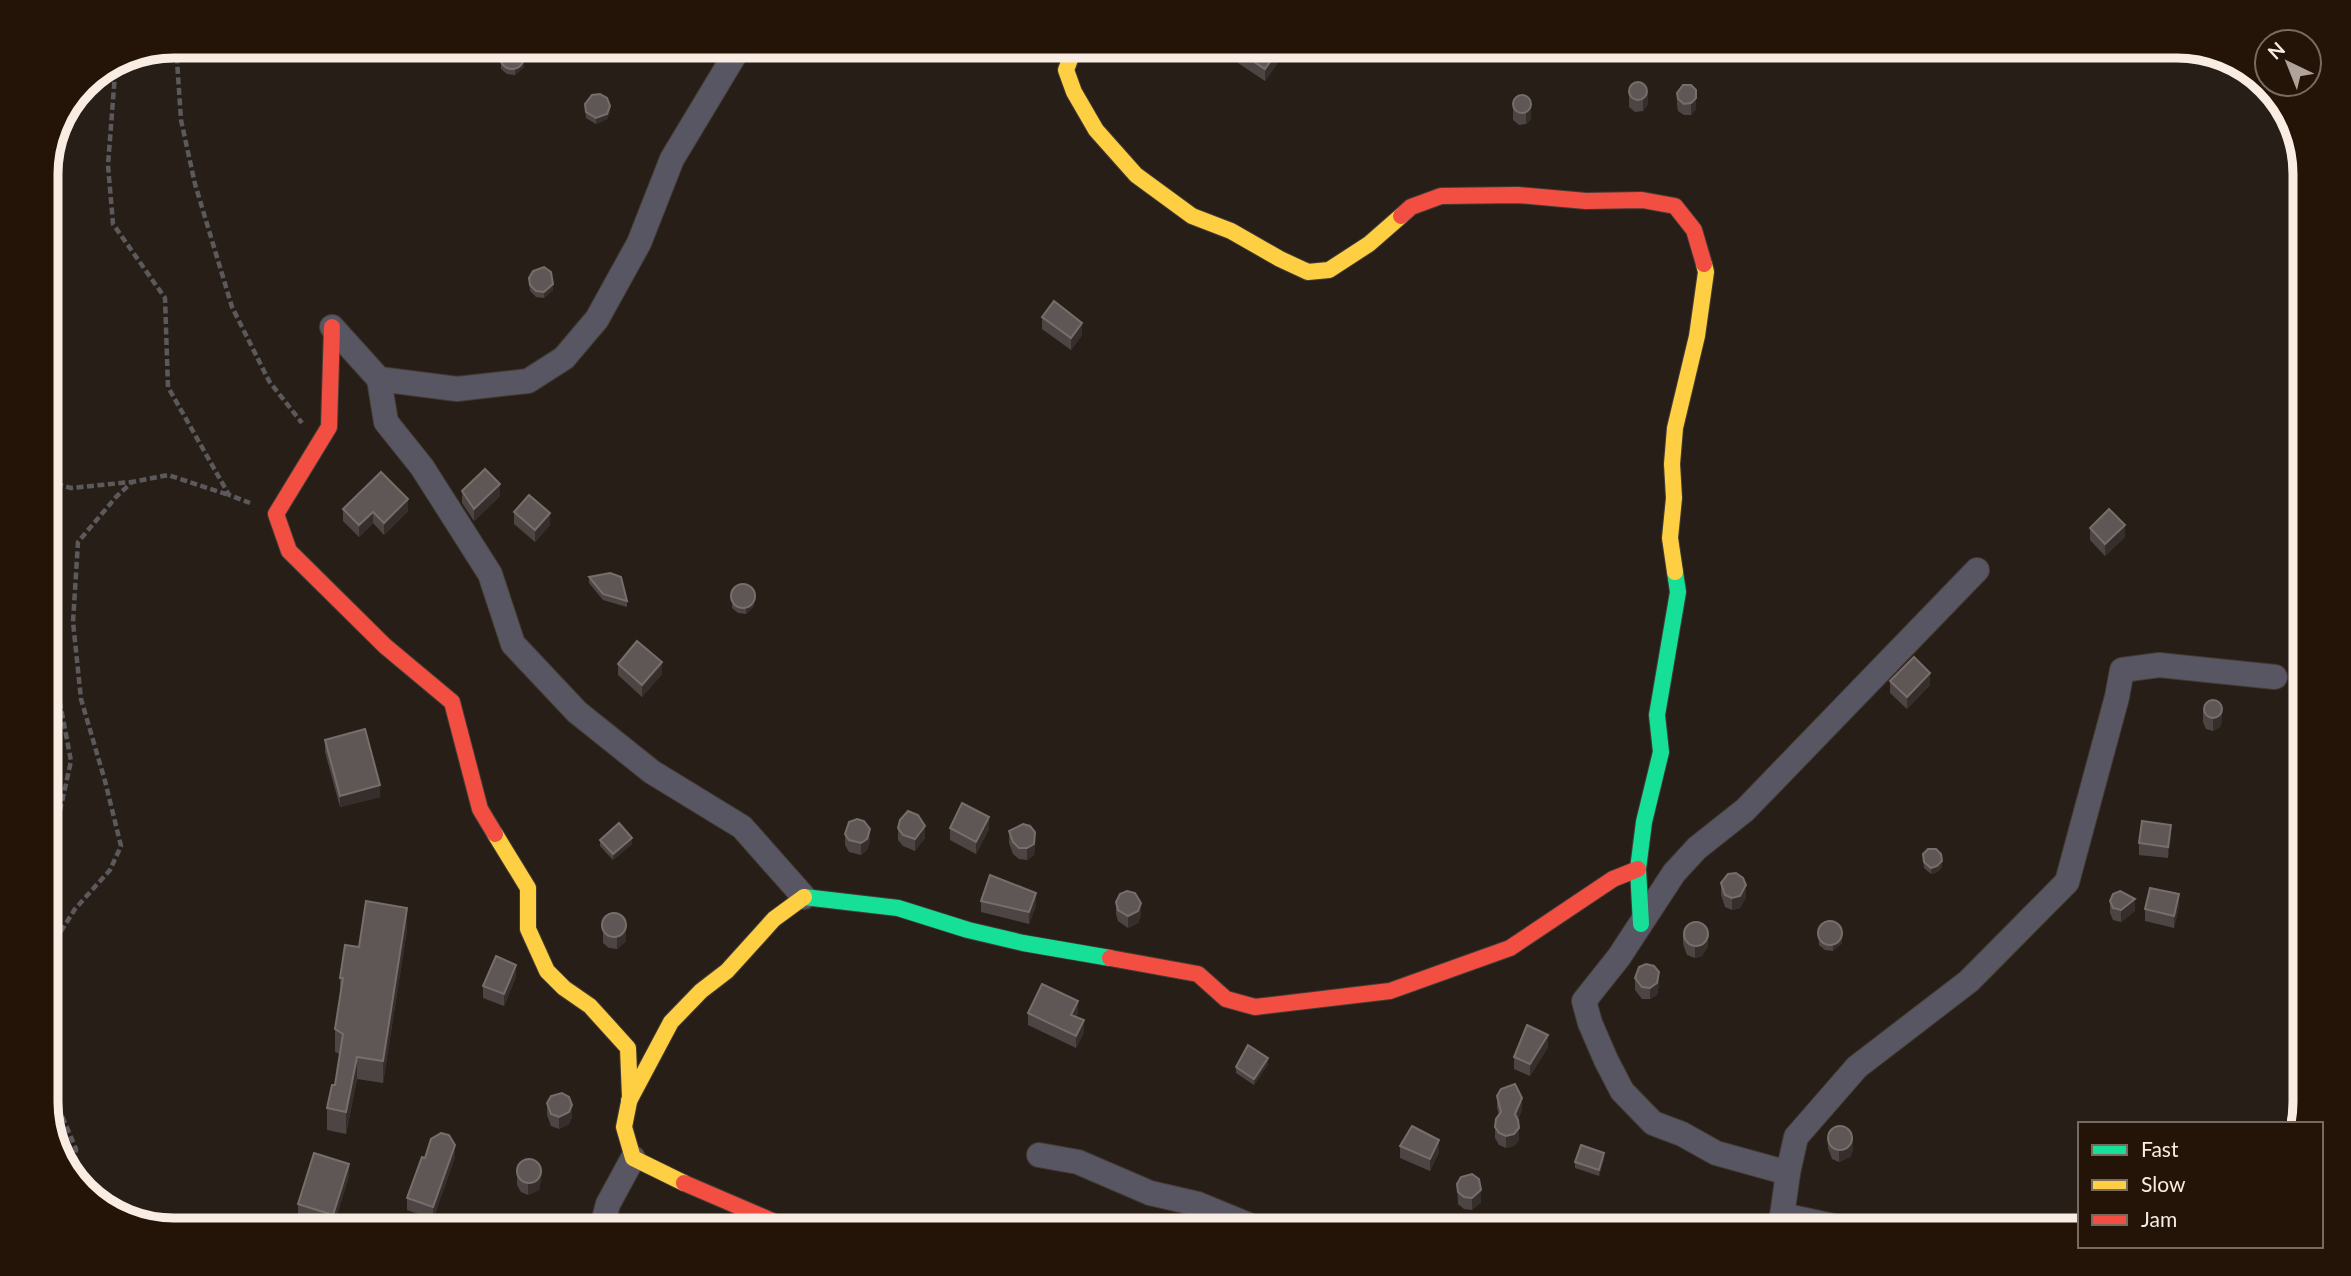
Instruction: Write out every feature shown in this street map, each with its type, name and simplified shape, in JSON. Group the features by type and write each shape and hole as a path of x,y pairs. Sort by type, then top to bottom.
{"street":[{"path":"379,379 457,388 528,381 564,358 597,319 639,243 672,159 733,58"},
{"path":"1070,58 1066,70 1074,92 1096,130 1136,175 1192,216 1231,231 1308,272 1329,270 1369,244 1411,207 1441,196 1518,195 1586,201 1642,200 1675,206 1694,230 1706,272 1697,336 1675,428 1672,464 1674,498 1670,538 1678,592 1657,715 1661,752 1644,822 1638,869 1641,924"},
{"path":"332,327 329,427 276,514 289,551 385,646 452,702 480,809 528,888 528,929 547,971 564,988 590,1006 628,1048 629,1101 624,1127 633,1158 608,1204 604,1218"},
{"path":"332,327 379,379 386,422 422,467 490,574 513,644 588,721 652,772 742,827 804,897 898,908 968,930 1023,943 1198,974 1226,999 1255,1007 1390,990 1510,948 1555,915 1613,879 1638,869"},
{"path":"1788,1173 1716,1153 1682,1134 1653,1123 1622,1091 1600,1048 1584,1001 1641,924 1674,873 1697,848 1745,810 1977,570"},
{"path":"1782,1218 1796,1137 1857,1067 1969,981 2067,882 2118,697 2122,670 2159,665 2275,677"},
{"path":"629,1101 671,1022 701,991 727,971 774,919 804,897"},
{"path":"1040,1155 1078,1162 1150,1193 1198,1204 1232,1218"},
{"path":"633,1158 765,1218"}],"path":[{"path":"177,58 181,120 195,184 232,307 269,381 320,445"},
{"path":"115,74 108,165 113,224 165,298 168,387 229,495"},
{"path":"58,484 71,488 132,482 168,475 276,514"},
{"path":"58,936 75,909 110,870 121,846 81,699 73,622 78,542 132,482"},
{"path":"58,692 71,761 58,820"},
{"path":"58,1106 76,1149 75,1163"}],"building":[{"path":"500,58 524,58 520,65 512,69"},
{"path":"1248,58 1273,58 1265,69"},
{"path":"1634,82 1642,82 1647,91 1645,98 1634,100 1629,95 1629,87"},
{"path":"1683,85 1691,85 1696,90 1696,98 1691,103 1684,104 1678,99 1677,93"},
{"path":"600,94 607,98 610,106 607,114 596,118 586,112 585,104 592,95"},
{"path":"1518,95 1526,95 1531,104 1529,111 1518,113 1513,108 1513,100"},
{"path":"544,267 551,272 553,284 544,292 536,291 530,285 529,278 533,271"},
{"path":"1054,301 1082,323 1071,338 1042,317"},
{"path":"485,469 500,484 474,509 462,491"},
{"path":"381,472 408,499 384,523 373,512 359,525 343,509"},
{"path":"529,495 550,513 535,530 514,512"},
{"path":"2109,509 2125,525 2105,544 2090,528"},
{"path":"610,573 621,577 627,601 603,594 589,577"},
{"path":"743,584 751,588 755,596 751,604 743,608 735,604 731,596 735,588"},
{"path":"637,641 662,662 642,685 618,664"},
{"path":"1914,657 1930,673 1907,697 1890,681"},
{"path":"2209,700 2217,700 2222,709 2220,716 2209,718 2204,713 2204,705"},
{"path":"365,729 380,785 340,796 325,740"},
{"path":"962,803 989,817 976,842 950,828"},
{"path":"908,811 918,815 925,826 915,839 903,835 898,828 900,820"},
{"path":"857,819 864,821 870,829 867,839 861,843 849,840 845,834 849,822"},
{"path":"2142,821 2171,825 2168,847 2139,843"},
{"path":"619,823 632,838 613,854 600,840"},
{"path":"1023,824 1030,826 1035,832 1034,844 1019,848 1013,842 1009,831"},
{"path":"1928,849 1936,849 1941,854 1942,861 1931,868 1924,862 1923,854"},
{"path":"1736,873 1743,878 1746,885 1740,896 1732,898 1725,895 1721,883 1728,874"},
{"path":"990,875 1036,893 1029,912 981,901"},
{"path":"2150,888 2179,894 2174,916 2145,909"},
{"path":"1127,891 1135,893 1141,903 1138,911 1128,916 1118,910 1116,902 1120,894"},
{"path":"2120,891 2135,899 2121,910 2113,908 2110,901 2113,894"},
{"path":"366,901 407,908 383,1061 357,1057 346,1112 327,1108 332,1085 335,1085 343,1034 335,1029 345,945 359,947"},
{"path":"614,913 622,917 626,925 622,933 614,937 606,933 602,925 606,917"},
{"path":"1830,921 1838,925 1842,933 1838,941 1830,945 1822,941 1818,933 1822,925"},
{"path":"1696,922 1704,926 1708,934 1704,942 1696,946 1688,942 1684,934 1688,926"},
{"path":"496,956 516,965 504,994 483,986"},
{"path":"1646,964 1654,966 1659,972 1657,983 1650,988 1642,987 1635,978 1639,967"},
{"path":"1042,984 1078,1001 1071,1015 1084,1020 1076,1036 1028,1013"},
{"path":"1527,1025 1548,1035 1530,1064 1514,1057"},
{"path":"1248,1045 1268,1058 1254,1079 1236,1067"},
{"path":"1515,1084 1522,1098 1515,1114 1519,1128 1514,1134 1506,1136 1499,1133 1495,1127 1501,1112 1497,1096 1501,1089"},
{"path":"562,1093 569,1097 572,1105 569,1112 559,1117 551,1114 547,1103 551,1096"},
{"path":"1412,1126 1439,1140 1430,1159 1400,1146"},
{"path":"1840,1126 1848,1130 1852,1138 1848,1146 1840,1150 1832,1146 1828,1138 1832,1130"},
{"path":"441,1133 449,1135 455,1145 433,1207 407,1198 431,1139"},
{"path":"1581,1145 1604,1153 1599,1170 1575,1162"},
{"path":"314,1153 349,1164 333,1215 298,1204"},
{"path":"529,1159 537,1163 541,1171 537,1179 529,1183 521,1179 517,1171 521,1163"},
{"path":"1472,1174 1479,1179 1481,1190 1472,1198 1464,1197 1458,1192 1457,1184 1461,1177"}],"traffic: fast":[{"path":"1641,924 1638,869 1644,822 1661,752 1657,715 1678,592 1675,572"},
{"path":"804,897 898,908 968,930 1023,943 1110,958"}],"traffic: slow":[{"path":"1070,58 1066,70 1074,92 1096,130 1136,175 1192,216 1231,231 1280,259 1308,272 1329,270 1369,244 1401,216"},
{"path":"1675,572 1670,538 1674,498 1672,464 1675,428 1697,336 1706,272 1704,264"},
{"path":"495,834 528,888 528,929 547,971 564,988 590,1006 628,1048 630,1097 624,1127 633,1158 684,1183"},
{"path":"629,1101 671,1022 701,991 727,971 774,919 804,897"}],"traffic: jam":[{"path":"1401,216 1411,207 1441,196 1518,195 1586,201 1642,200 1675,206 1694,230 1704,264"},
{"path":"332,327 329,427 276,514 289,551 385,646 452,702 480,809 495,834"},
{"path":"1110,958 1198,974 1226,999 1255,1007 1390,991 1510,948 1613,879 1638,869"},
{"path":"684,1183 765,1218"}]}
